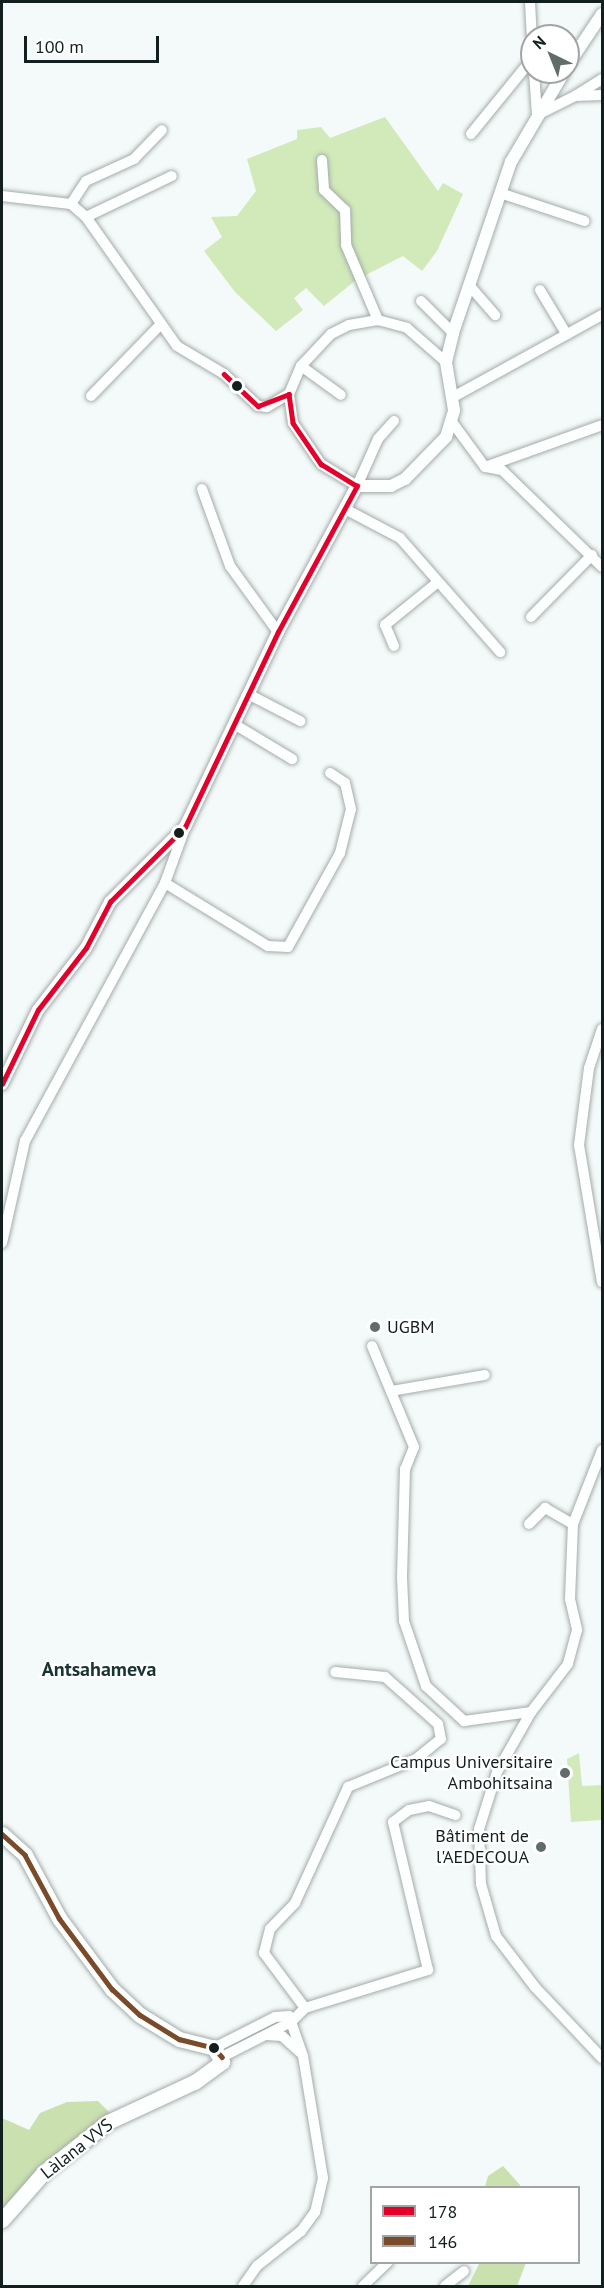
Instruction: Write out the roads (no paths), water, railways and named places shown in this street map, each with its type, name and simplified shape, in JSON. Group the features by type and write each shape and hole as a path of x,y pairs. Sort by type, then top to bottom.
{"main road":[{"path":"2,1834 25,1855 59,1918 112,1989 140,2015 179,2038 218,2053"},
{"name":"Làlana VVS","path":"2,2220 44,2172 108,2122 195,2082 219,2066 218,2053"}],"street":[{"path":"530,2 531,24"},
{"path":"580,48 603,14"},
{"path":"471,134 520,74"},
{"path":"537,115 603,79"},
{"path":"535,84 537,115"},
{"path":"446,362 407,328 378,320 331,334 301,366 289,394 292,423 321,464 357,486 391,486 405,479 438,448 452,422 454,396 446,362 453,333 500,193 537,115 556,84"},
{"path":"575,96 603,95"},
{"path":"70,204 86,181 134,159 162,130"},
{"path":"322,160 324,190 345,210 346,245 378,320"},
{"path":"86,217 172,176"},
{"path":"500,193 584,222"},
{"path":"2,196 70,204 86,217 177,346 224,374 258,406 267,407 289,394"},
{"path":"469,285 495,315"},
{"path":"540,290 567,335"},
{"path":"421,301 453,333"},
{"path":"454,396 603,315"},
{"path":"92,396 160,325"},
{"path":"301,366 341,395"},
{"path":"2,1243 25,1141 165,883 185,827 278,632 347,510 378,440 394,420"},
{"path":"452,422 485,467 502,470 603,567"},
{"path":"485,467 603,425"},
{"path":"202,489 230,566 278,632"},
{"path":"347,510 400,538 501,652"},
{"path":"531,617 592,555"},
{"path":"394,646 385,625 438,582"},
{"path":"249,693 300,721"},
{"path":"234,724 292,759"},
{"path":"165,883 268,946 288,947 340,853 351,809 345,783 330,773"},
{"path":"2,1084 38,1010 86,948 111,902 185,827"},
{"path":"603,1029 589,1068 579,1145 603,1282"},
{"path":"372,1347 414,1447 405,1469 402,1578 404,1621 426,1686 464,1721 531,1712"},
{"path":"391,1391 486,1375"},
{"path":"603,1450 573,1524 570,1599 577,1630 568,1664 531,1712 497,1772 479,1829 481,1884 496,1936 535,1987 603,2058"},
{"path":"529,1524 545,1508 573,1524"},
{"path":"306,2008 264,1953 270,1929 295,1903 348,1787 416,1760 441,1739 438,1724 385,1677 335,1672"},
{"path":"218,2053 265,2035 291,2022 306,2008 428,1970 393,1822 409,1810 429,1806 455,1815"},
{"path":"218,2053 285,2014 291,2022 303,2056 323,2178 320,2199 301,2231 256,2266 243,2286"},
{"path":"265,2035 282,2036 303,2056"},
{"path":"363,2286 386,2264"},
{"path":"445,2286 464,2271"}],"place":[{"name":"UGBM","path":"375,1327"},
{"name":"Campus Universitaire Ambohitsaina","path":"565,1773"},
{"name":"Bâtiment de l'AEDECOUA","path":"541,1847"}],"district":[{"name":"Antsahameva","path":"99,1669"}]}
